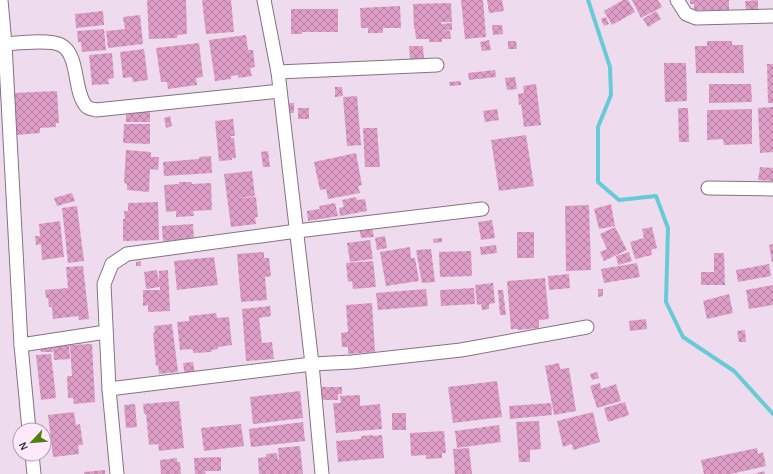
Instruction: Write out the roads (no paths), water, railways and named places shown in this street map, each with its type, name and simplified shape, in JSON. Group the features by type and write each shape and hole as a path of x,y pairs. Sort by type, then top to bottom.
{"street":[{"path":"1,0 5,44 21,345 28,422"},
{"path":"264,0 278,72 312,364 322,474"},
{"path":"677,0 686,14 696,18 773,16"},
{"path":"5,44 32,42 59,44 67,49 72,58 82,99 87,107 96,110 280,91"},
{"path":"278,72 437,65"},
{"path":"708,188 773,189"},
{"path":"118,474 109,389 104,284 112,264 127,254 297,231 482,209"},
{"path":"109,389 312,364 352,362 461,350 587,327"},
{"path":"21,345 106,332"},
{"path":"33,462 34,474"}],"waterway":[{"path":"588,0 610,67 611,95 598,127 598,182 619,200 656,196 668,228 666,302 683,337 734,371 773,414"}]}
